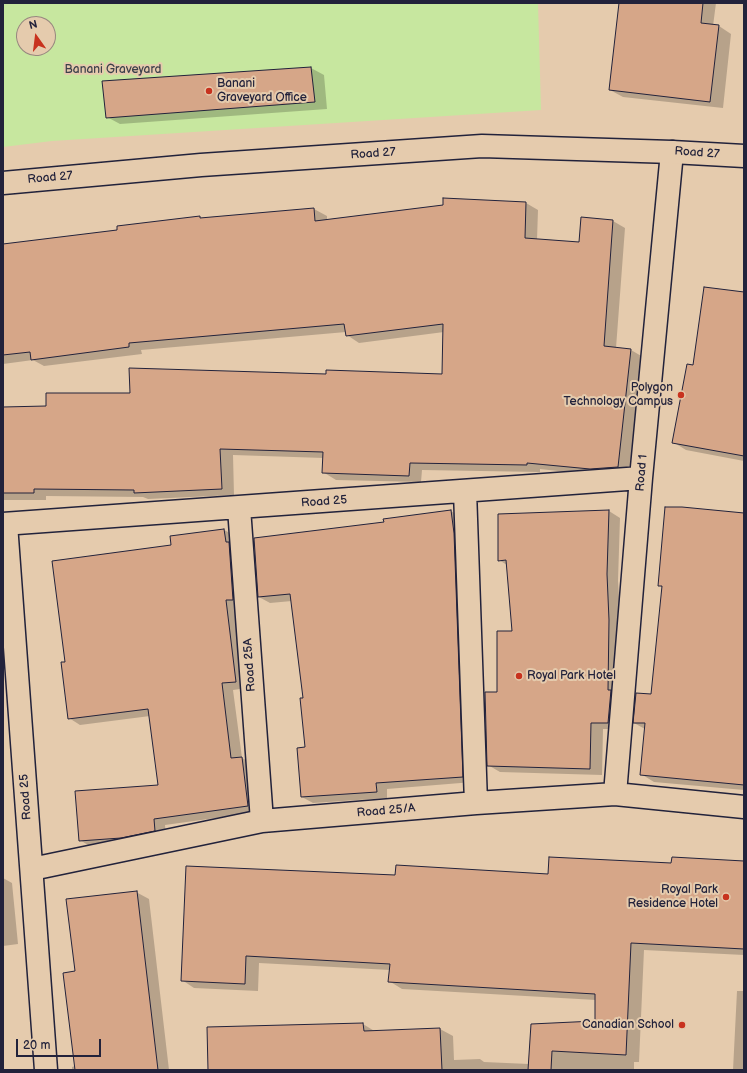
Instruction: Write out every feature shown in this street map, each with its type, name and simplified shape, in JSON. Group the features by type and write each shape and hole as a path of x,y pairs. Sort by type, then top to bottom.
{"street":[{"name":"Road 27","path":"3,183 201,165 482,146 672,152 744,156"},
{"name":"Road 1","path":"615,794 641,478 672,152"},
{"name":"Road 25","path":"46,1070 32,869 4,524 641,478"},
{"path":"465,491 476,803"},
{"name":"Road 25A","path":"239,508 262,821"},
{"name":"Road 25/A","path":"32,869 262,821 476,803 615,794 744,807"}],"green space":[{"name":"Banani Graveyard","path":"3,3 538,3 541,110 52,141 3,147"}],"building":[{"path":"619,3 703,3 701,23 719,25 710,102 609,90"},
{"name":"Banani Graveyard Office","path":"311,67 315,102 106,118 102,81"},
{"path":"443,198 526,202 525,238 579,242 581,217 613,220 604,346 631,349 618,467 590,469 527,463 527,465 410,463 409,476 322,473 323,452 220,449 222,489 134,493 134,490 34,489 34,493 3,493 3,407 46,406 46,393 130,393 129,368 326,374 326,370 442,374 443,324 346,336 344,324 129,343 129,347 31,360 30,352 3,355 3,244 117,230 117,226 200,216 200,218 314,208 315,221 443,205"},
{"path":"704,287 744,292 744,456 672,443 687,364 693,365"},
{"path":"665,507 682,507 744,513 744,785 640,775 645,723 633,723 636,693 651,694 662,586 658,586"},
{"path":"451,510 454,533 463,777 376,783 377,792 301,797 297,748 305,747 300,698 303,698 290,594 258,597 254,538 384,522 383,519"},
{"path":"609,510 607,574 609,620 608,690 611,690 608,723 591,723 590,769 487,766 485,692 497,692 497,631 512,631 506,560 498,561 498,514"},
{"path":"224,529 226,542 229,542 233,600 226,600 236,682 222,683 231,758 242,757 248,806 154,819 155,831 121,838 79,841 75,791 158,785 148,709 68,719 61,662 65,662 52,561 171,545 170,536"},
{"path":"549,857 671,863 672,857 744,861 744,949 631,943 626,1055 552,1051 551,1070 528,1070 531,1024 595,1021 595,994 388,982 390,964 246,956 245,984 181,981 186,866 395,875 396,865 548,874"},
{"path":"137,891 158,1070 75,1070 63,973 75,971 66,899"},
{"path":"363,1023 364,1031 440,1028 442,1070 208,1070 207,1027"}],"place":[{"name":"Banani Graveyard Office","path":"209,91"},
{"name":"Polygon Technology Campus","path":"681,395"},
{"name":"Royal Park Hotel","path":"519,676"},
{"name":"Royal Park Residence Hotel","path":"726,897"},
{"name":"Canadian School","path":"682,1025"}]}
